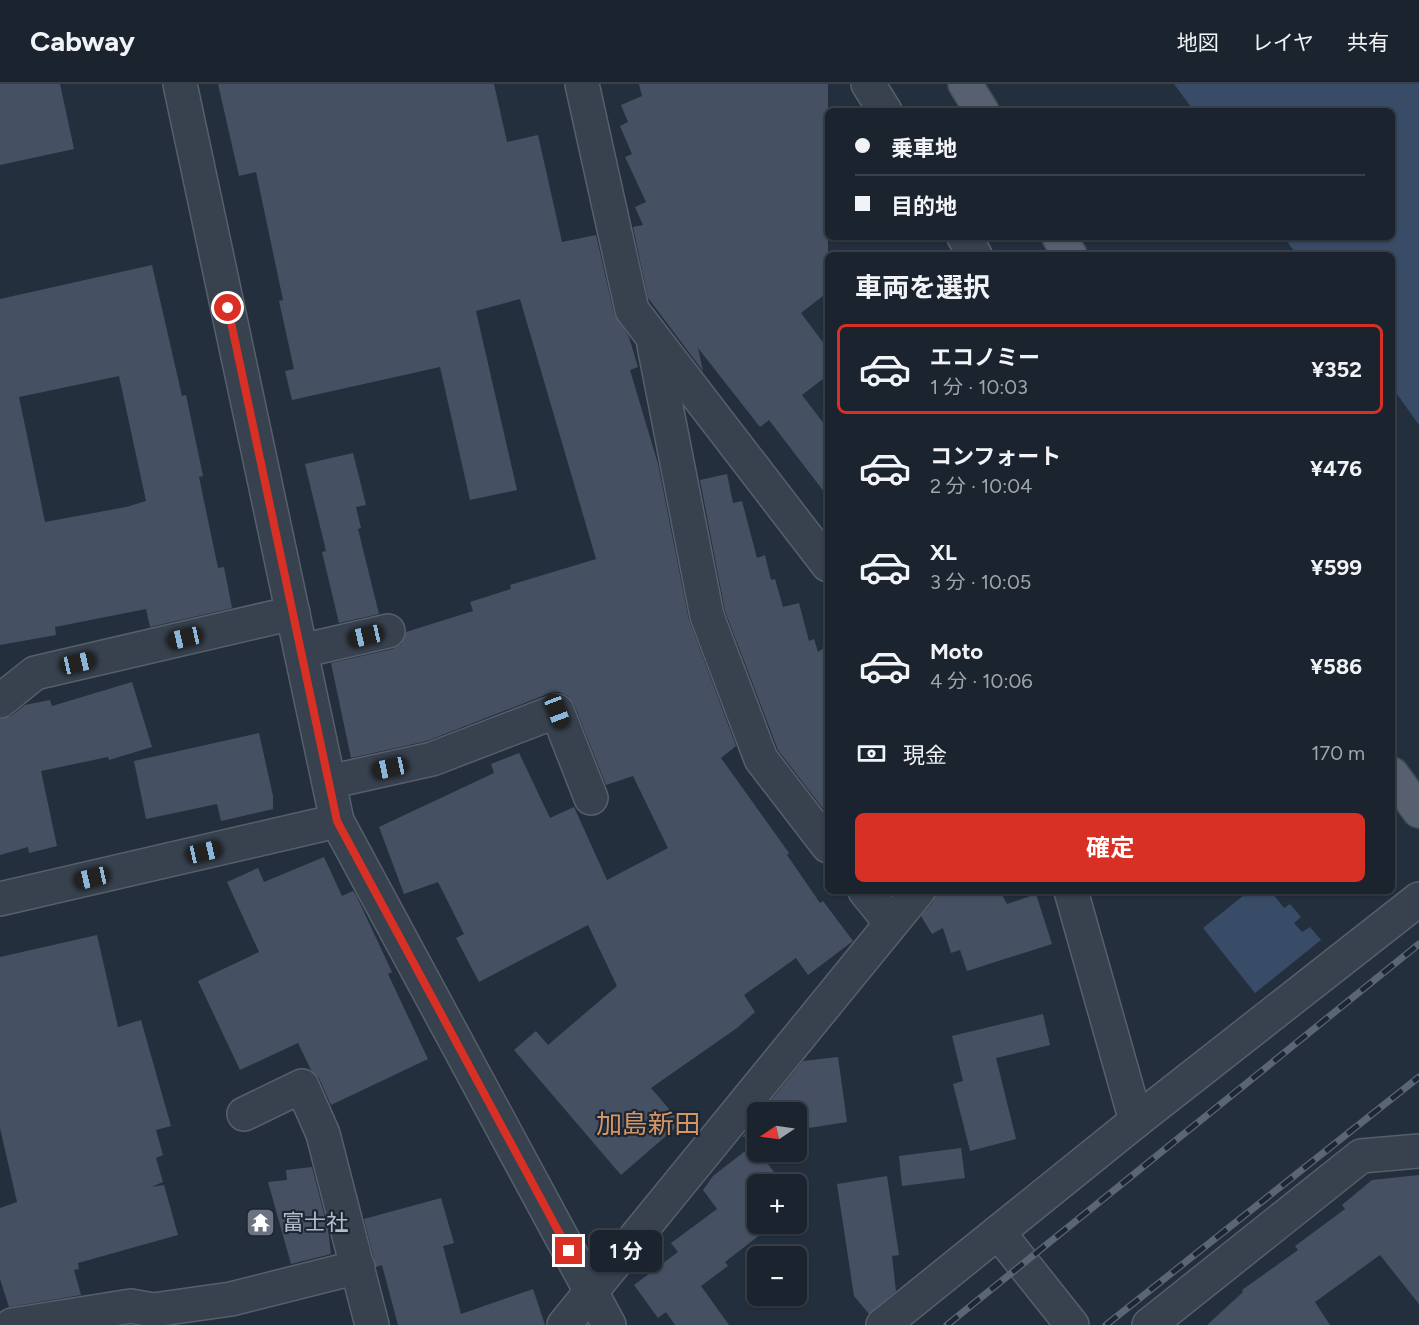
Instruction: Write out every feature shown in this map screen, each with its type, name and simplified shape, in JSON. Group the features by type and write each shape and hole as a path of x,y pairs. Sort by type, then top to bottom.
{"main road":[{"path":"965,84 980,108"},
{"path":"1395,778 1419,811"}],"street":[{"path":"180,84 337,821 609,1325"},
{"path":"582,84 632,310 825,561"},
{"path":"868,84 883,108"},
{"path":"653,339 707,616 761,759 825,842"},
{"path":"0,701 35,673 293,613"},
{"path":"301,651 388,632"},
{"path":"328,782 432,759 557,711 591,798"},
{"path":"0,899 337,821"},
{"path":"867,894 891,923"},
{"path":"564,1325 915,894"},
{"path":"1072,894 1136,1121"},
{"path":"883,1325 1136,1121 1419,899"},
{"path":"244,1114 302,1086 323,1134 372,1325"},
{"path":"1149,1325 1361,1156 1419,1151"},
{"path":"998,1232 1072,1325"},
{"path":"12,1325 131,1306 153,1310 231,1299 358,1267"}],"water":[{"path":"1174,84 1419,84 1419,425 1395,391 1395,252 1295,252 1286,240 1395,240 1395,108 1192,108"},
{"path":"1245,894 1273,894 1284,908 1290,904 1301,917 1294,923 1302,932 1310,927 1321,940 1255,993 1203,928"}],"building":[{"path":"0,84 60,84 74,149 0,165"},
{"path":"218,84 494,84 507,142 538,135 562,242 596,235 614,314 629,337 638,367 630,370 658,464 689,620 736,746 721,758 789,853 787,855 820,903 823,901 853,941 808,975 796,958 744,995 755,1012 737,1028 651,1088 681,1123 621,1175 514,1050 536,1031 548,1045 617,986 588,925 479,982 456,938 464,934 438,882 404,894 379,827 494,773 491,764 519,753 550,818 574,807 607,880 668,848 633,776 606,785 574,704 568,696 559,692 550,693 427,741 351,758 331,663 393,649 401,644 406,632 473,611 470,602 511,589 510,585 596,559 520,299 476,311 517,490 470,500 440,367 292,400 285,371 294,369 279,301 283,300 256,172 239,176"},
{"path":"639,84 828,84 828,108 825,108 825,240 828,240 828,252 825,252 825,294 801,313 825,345 825,377 802,395 825,425 825,493 769,420 760,427 698,348 703,371 648,298 633,227 643,225 635,207 646,202 625,157 632,154 620,126 628,122 621,105 642,96"},
{"path":"152,265 182,396 186,395 203,476 199,477 218,568 224,567 232,608 150,627 146,609 55,627 56,635 0,645 0,299","holes":["119,376 146,501 126,507 45,522 19,397"]},
{"path":"353,453 366,505 356,507 361,528 358,529 379,614 339,623 322,552 326,551 305,464"},
{"path":"727,474 733,503 742,501 757,558 765,555 771,580 775,579 783,607 799,603 809,641 814,639 818,652 825,647 825,811 778,750 725,611 700,480"},
{"path":"132,682 152,747 109,760 108,757 41,771 57,846 29,853 28,847 0,855 0,719 11,716 25,705 50,700 52,706"},
{"path":"259,733 273,796 273,809 221,821 217,804 146,819 134,761"},
{"path":"324,857 342,896 353,891 356,895 392,972 388,974 428,1059 331,1105 319,1078 311,1070 298,1043 240,1070 198,981 259,952 227,882 258,868 264,882"},
{"path":"935,894 1002,894 1007,904 1036,894 1052,944 967,971 960,950 951,953 943,928 932,934 921,916 933,902"},
{"path":"97,935 118,1027 141,1020 171,1126 156,1130 163,1155 156,1158 163,1182 151,1187 164,1185 178,1235 78,1263 79,1269 74,1270 81,1295 9,1307 0,1279 0,1208 17,1202 0,1128 0,957"},
{"path":"1043,1014 1050,1045 996,1058 1016,1139 970,1151 953,1084 963,1081 952,1036"},
{"path":"838,1057 847,1122 807,1128 807,1102 770,1102 803,1061"},
{"path":"961,1148 965,1178 902,1186 899,1156"},
{"path":"747,1150 747,1162 766,1162 775,1174 747,1174 747,1234 761,1234 725,1262 728,1266 701,1286 729,1325 675,1325 666,1312 658,1318 634,1285 678,1252 671,1243 717,1209 703,1190 713,1176"},
{"path":"312,1167 328,1229 331,1254 291,1264 268,1182 287,1180 286,1170"},
{"path":"1419,1175 1419,1304 1380,1255 1315,1302 1330,1325 1207,1325 1243,1292 1242,1290 1298,1250 1295,1246 1345,1209 1342,1205 1372,1180"},
{"path":"887,1176 899,1255 892,1256 896,1291 869,1314 854,1296 837,1184"},
{"path":"441,1198 454,1243 443,1246 461,1314 533,1289 545,1325 398,1325 382,1265 376,1267 364,1219"}],"railway":[{"path":"947,1325 1419,944"},
{"path":"1106,1325 1419,1077"}],"place":[{"name":"富士社","path":"261,1222"}],"district":[{"name":"加島新田","path":"648,1124"}],"route":[{"path":"228,308 337,821 569,1251"}]}
